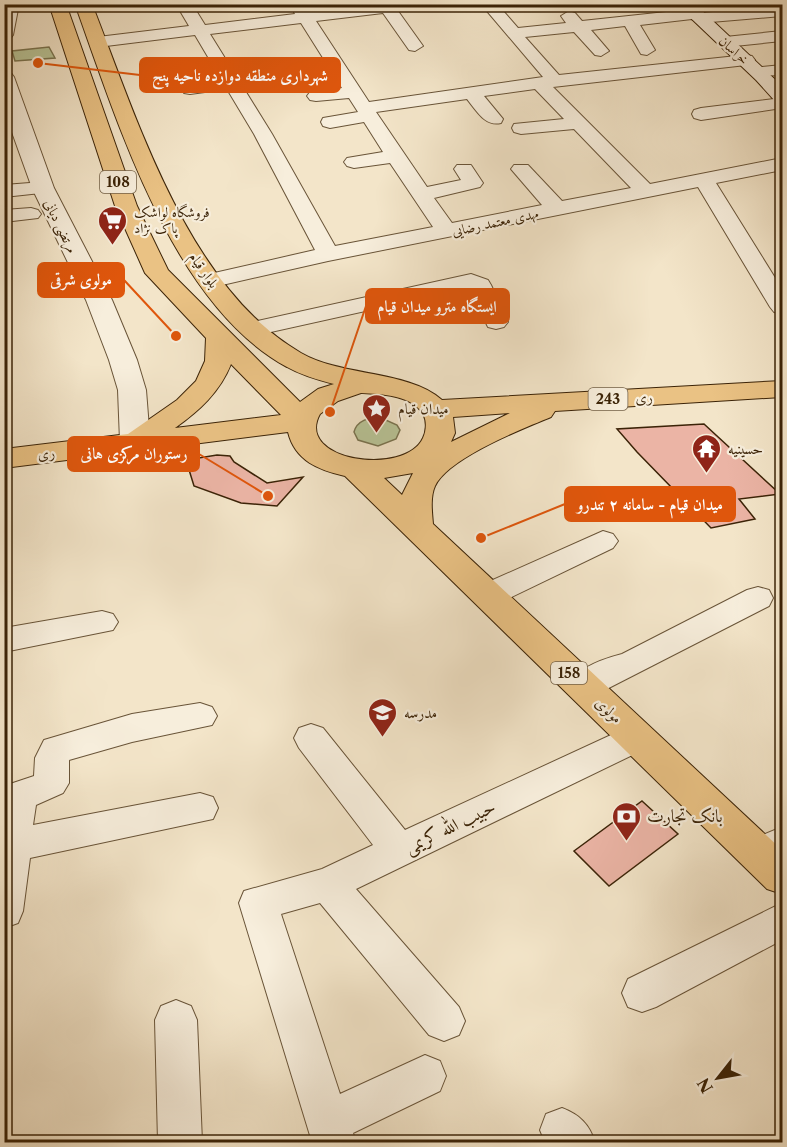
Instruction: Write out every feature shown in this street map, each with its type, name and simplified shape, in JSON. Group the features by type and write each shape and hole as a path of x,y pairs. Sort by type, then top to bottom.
{"main road":[{"name":"108","path":"57,4 126,206 157,273 219,338 303,420"},
{"name":"بلوار قیام","path":"83,4 169,216 209,281 253,329 288,357 342,378 382,385"},
{"path":"135,441 179,412 208,385 219,360 219,338 228,340 239,338 253,329"},
{"path":"361,385 382,385 404,389 422,398 434,410 440,421 440,433 434,445 408,464 390,469 357,470 337,465 319,457 307,445 302,434 303,420 309,408 323,397 340,389 361,385"},
{"name":"ری","path":"434,410 783,389"},
{"path":"417,528 416,507 421,484 448,456 507,425 562,402"},
{"name":"ری","path":"4,459 303,420"},
{"name":"مولوی","path":"357,470 637,737 775,857"}],"street":[{"path":"4,35 11,4"},
{"path":"184,4 263,134 328,254"},
{"path":"98,42 202,31 301,12 419,4"},
{"path":"488,4 515,33 547,82 578,123 645,191"},
{"path":"386,6 415,46"},
{"path":"515,33 573,21 630,21 692,12 783,10"},
{"path":"301,12 420,195 447,232"},
{"name":"خراسان","path":"692,12 783,97"},
{"path":"573,21 602,51"},
{"path":"630,21 647,50"},
{"path":"725,42 783,36"},
{"path":"330,122 460,89 752,66 783,70"},
{"name":"مرتضی دیانی","path":"4,78 10,116 99,300 123,360 132,390 135,441"},
{"path":"190,89 231,83"},
{"path":"460,89 494,120"},
{"path":"316,96 354,92"},
{"path":"701,114 783,103"},
{"path":"521,128 578,123"},
{"path":"354,162 395,156"},
{"name":"مهدی معتمد رضایی","path":"209,281 328,254 783,164"},
{"path":"420,195 473,183 464,169"},
{"path":"521,169 556,209"},
{"path":"703,179 783,308"},
{"path":"4,191 43,188"},
{"path":"4,216 31,214"},
{"path":"253,329 471,281 480,285 496,321"},
{"path":"488,595 603,541"},
{"path":"583,686 758,598"},
{"path":"4,640 102,622"},
{"path":"4,910 13,845 12,799 51,783 52,758 56,750 132,728 200,716"},
{"name":"حبیب الله کریمی","path":"331,1132 258,903 328,884 637,737"},
{"path":"311,738 400,851"},
{"path":"13,845 200,808"},
{"path":"328,884 444,1021"},
{"path":"642,993 783,921"},
{"path":"176,1020 180,1143"},
{"path":"331,1132 424,1076"}],"green space":[{"path":"49,47 55,58 15,61 12,51"},
{"name":"میدان قیام","path":"379,417 397,425 400,430 396,439 378,446 358,440 354,432 358,425 367,419"}],"building":[{"name":"حسینیه","path":"704,424 780,494 739,499 755,519 711,528 617,429"},
{"path":"217,455 230,456 234,462 267,483 303,477 277,506 241,503 194,486 186,460"},
{"name":"بانک تجارت","path":"642,801 678,834 609,886 574,851"}],"place":[{"name":"شهرداری منطقه دوازده ناحیه پنج","path":"38,63"},
{"name":"فروشگاه لواشک پاک نژاد","path":"113,246"},
{"name":"مولوی شرقی","path":"176,336"},
{"name":"ایستگاه مترو میدان قیام","path":"330,412"},
{"name":"میدان قیام","path":"377,434"},
{"name":"حسینیه","path":"707,474"},
{"name":"رستوران مرکزی هانی","path":"268,496"},
{"name":"میدان قیام - سامانه ۲ تندرو","path":"481,538"},
{"name":"مدرسه","path":"383,738"},
{"name":"بانک تجارت","path":"626,842"}]}
